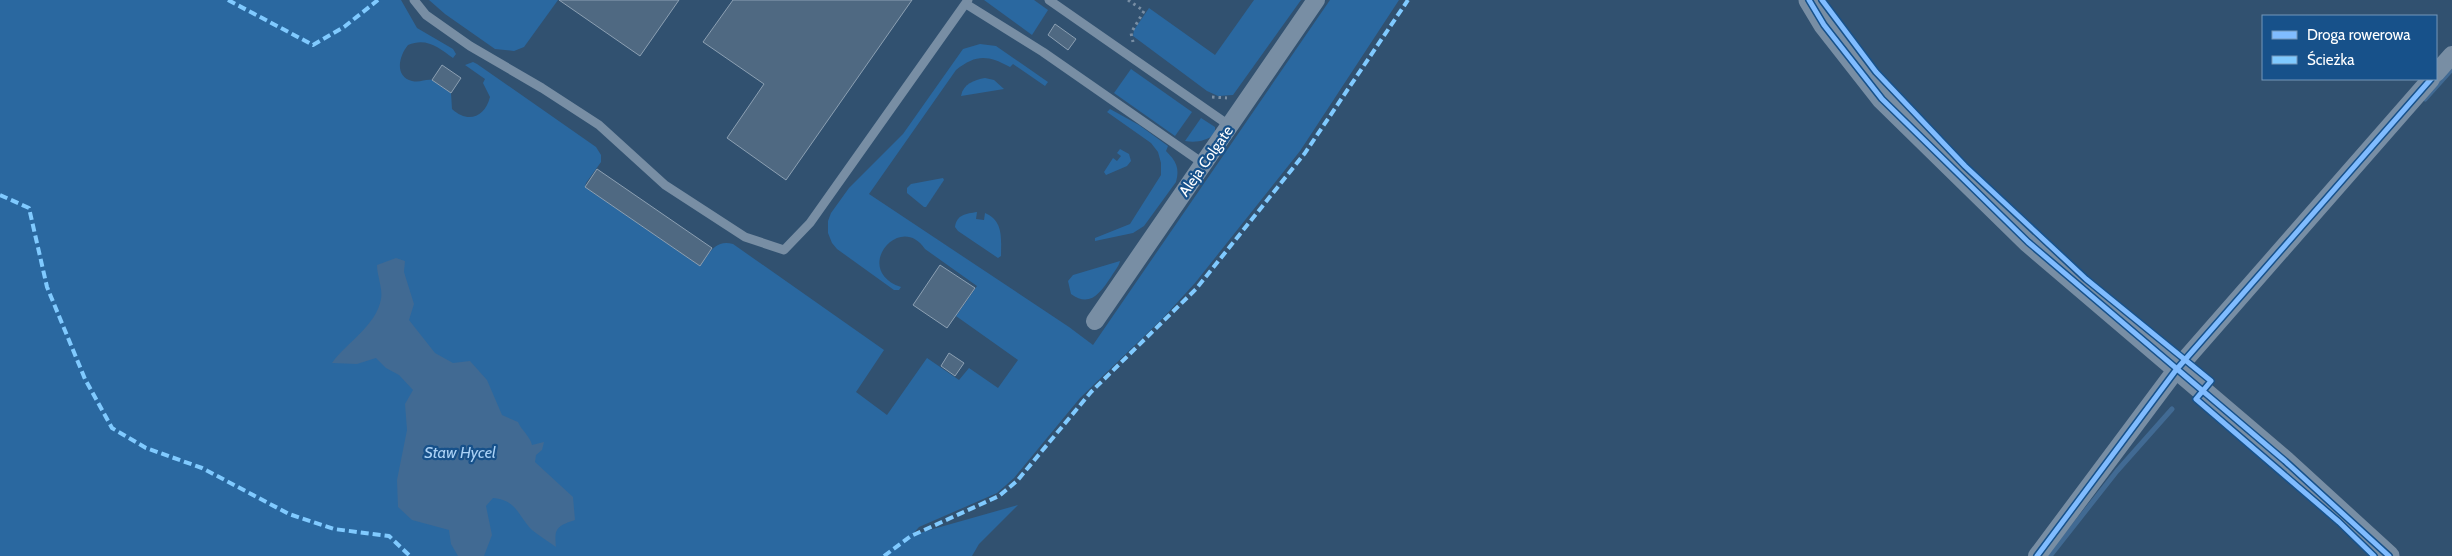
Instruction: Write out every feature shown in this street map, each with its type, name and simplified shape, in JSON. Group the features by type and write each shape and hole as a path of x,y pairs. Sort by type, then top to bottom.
{"street":[{"name":"Aleja Colgate","path":"1095,321 1316,0"},
{"path":"1809,0 1824,25 1882,99 2028,242 2285,461 2389,556"},
{"path":"2437,72 2452,55"},
{"path":"2037,556 2176,370 2430,80"}],"lane":[{"path":"414,0 426,15 470,46 599,125 665,184 745,237 784,250 810,223 967,2 1043,52 1204,164"},
{"path":"1049,0 1230,126"}],"path":[{"path":"1128,0 1144,11 1131,33 1131,39 1136,46"},
{"path":"1206,94 1222,100 1235,97"}],"shaded area":[{"path":"0,0 401,0 417,28 453,49 456,54 453,58 438,47 427,43 421,42 408,45 402,55 400,65 400,70 406,78 412,81 432,80 451,93 452,109 464,116 475,116 480,114 488,104 490,97 483,83 485,79 465,65 473,62 596,147 601,155 601,162 585,187 700,266 717,246 727,243 733,244 884,350 856,392 887,415 927,358 959,380 969,368 998,388 1018,360 956,316 977,286 925,249 915,239 904,237 893,240 885,247 880,257 880,269 887,279 901,287 899,290 894,290 837,249 828,233 828,221 831,213 849,188 903,134 963,49 980,44 996,46 1048,82 1045,86 1013,64 1010,67 989,58 976,59 963,65 956,70 869,194 1069,327 1093,345 1330,0 1399,0 1300,151 1195,283 1164,317 1080,398 1014,478 997,493 919,527 912,535 1018,505 979,544 972,556 0,556"},
{"path":"429,0 558,0 524,47 514,51 495,49 445,14"},
{"path":"984,0 1034,0 1048,10 1032,35"},
{"path":"1254,0 1301,0 1233,95 1218,96 1207,91 1133,36 1134,30 1149,8 1215,55"},
{"path":"1131,69 1192,112 1175,136 1114,93"},
{"path":"985,78 994,80 1004,89 961,96 964,88 970,83"},
{"path":"1110,109 1139,125 1168,146 1166,151 1176,165 1178,173 1176,182 1144,226 1133,233 1095,241 1095,238 1130,224 1161,175 1161,163 1158,152 1151,143 1107,112"},
{"path":"1201,118 1215,127 1215,134 1201,141 1185,141"},
{"path":"1120,149 1129,154 1131,161 1127,166 1106,175 1104,172 1113,158 1117,161 1121,156 1117,153"},
{"path":"943,178 944,180 926,207 907,193 907,188 911,184"},
{"path":"977,212 976,219 984,220 985,213 996,221 1001,237 1001,256 998,258 955,227 960,217"},
{"path":"1120,261 1107,283 1094,297 1084,300 1071,294 1068,281 1073,275"}],"water":[{"name":"Staw Hycel","path":"396,258 405,261 404,272 414,304 409,320 435,353 453,363 470,361 487,380 502,415 518,422 532,445 544,442 542,450 536,455 535,462 573,497 575,520 564,524 558,529 556,532 556,547 532,530 512,505 501,499 493,498 486,506 492,535 484,556 458,556 451,544 449,530 412,520 398,507 397,480 407,430 405,404 413,390 399,375 386,368 376,358 357,364 332,363 367,326 378,309 381,299 381,286 377,265"}],"building":[{"path":"559,0 679,0 640,56"},
{"path":"733,0 912,0 786,180 727,138 764,84 703,42"},
{"path":"1055,24 1076,39 1068,50 1048,35"},
{"path":"442,65 461,78 451,93 432,80"},
{"path":"597,169 712,248 700,266 585,187"},
{"path":"940,265 975,288 947,328 913,305"},
{"path":"949,353 964,363 955,376 941,366"}],"waterway":[{"path":"2425,99 2452,69"},
{"path":"2050,556 2117,471 2172,409"}],"marked path":[{"path":"228,0 313,45 344,27 378,0"},
{"path":"884,556 911,536 999,496 1017,481 1091,392 1196,289 1305,153 1408,0"},
{"path":"0,195 29,208 47,287 85,379 112,428 146,448 202,468 289,514 334,529 389,536 410,556"}],"cycle path":[{"path":"1809,0 1824,25 1882,99 2028,242 2285,461 2389,556"},
{"path":"1822,0 1876,72 1965,166 2086,279 2211,381 2196,399 2339,522 2374,556"},
{"path":"2037,556 2176,370 2430,80"}]}
